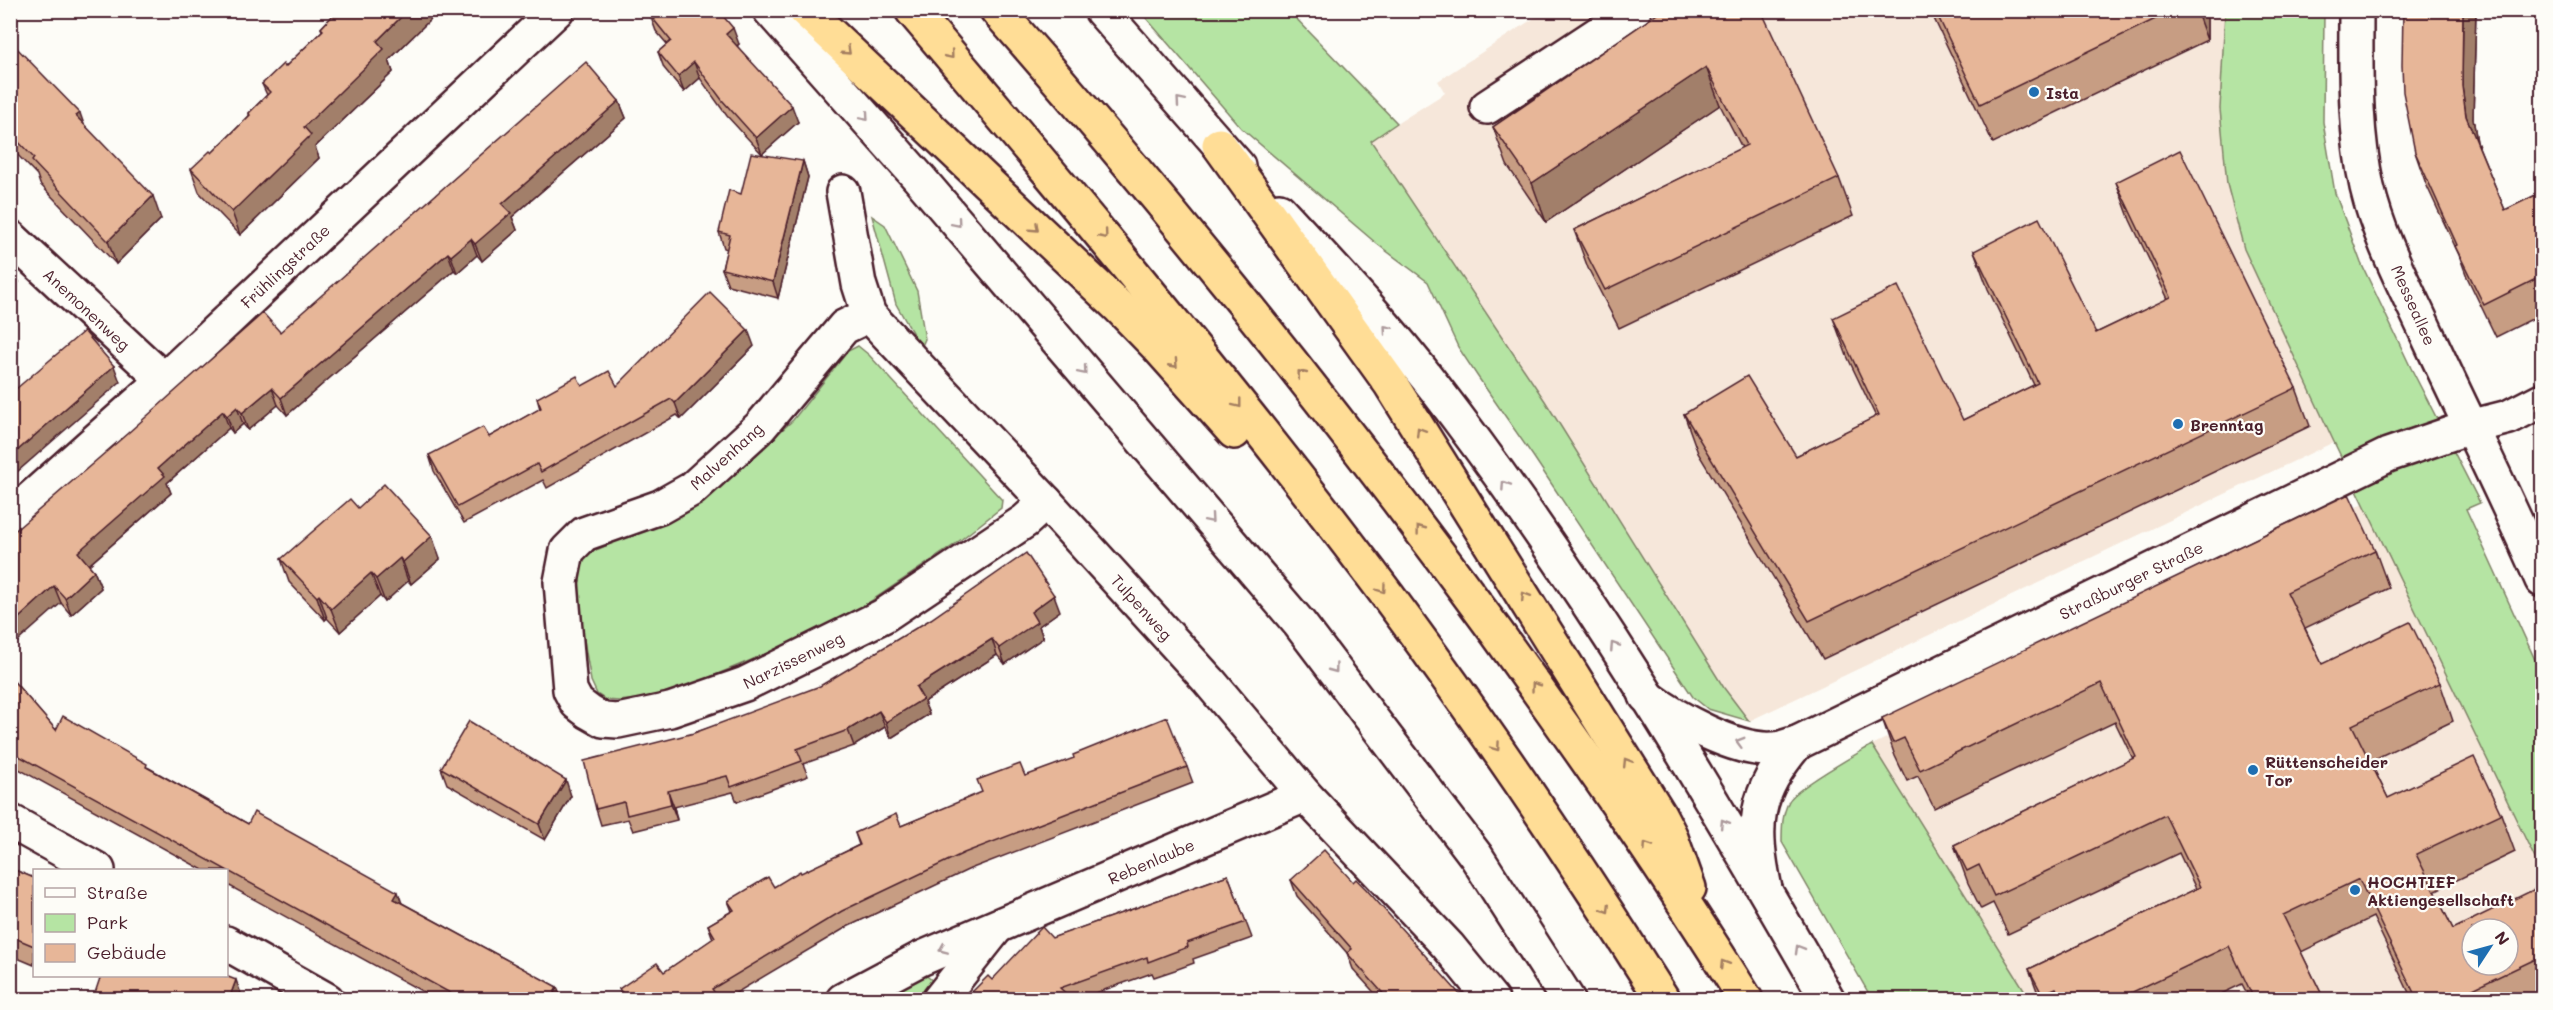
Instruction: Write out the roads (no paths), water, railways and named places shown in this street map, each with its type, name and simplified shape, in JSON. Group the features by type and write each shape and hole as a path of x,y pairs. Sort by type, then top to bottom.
{"highway":[{"path":"805,10 1119,307 1158,346 1251,451 1347,542"},
{"path":"912,10 1114,248 1347,542 1516,775 1664,999"},
{"path":"997,10 1138,176 1336,418 1538,690 1702,929 1746,999"},
{"path":"1219,145 1390,383 1548,633 1670,835 1702,929"}],"street":[{"name":"Frühlingstraße","path":"10,517 164,380 557,10"},
{"path":"770,10 919,178 1299,623 1476,856 1568,999"},
{"path":"1101,10 1219,145 1349,284 1435,387 1484,453 1586,602 1646,696 1765,890 1828,999"},
{"path":"1486,107 1634,10"},
{"name":"Messeallee","path":"2356,10 2357,132 2368,188 2382,233 2470,427 2507,499 2542,580"},
{"name":"Tulpenweg","path":"843,192 860,284 869,315 1046,502 1209,681 1305,795 1448,946 1492,999"},
{"name":"Anemonenweg","path":"10,237 164,380"},
{"name":"Malvenhang","path":"566,638 561,582 567,551 584,534 660,507 692,489 760,427 844,327 869,315"},
{"name":"Straßburger Straße","path":"1646,696 1684,722 1743,744 1773,749 1797,744 2388,455 2470,427 2509,417 2542,400"},
{"name":"Narzissenweg","path":"566,638 570,690 577,703 589,712 603,720 618,721 670,710 745,684 883,616 1026,521 1046,502"},
{"name":"Straßburger Straße","path":"1765,890 1757,835 1760,809 1764,792 1776,768 1797,744"},
{"name":"Rebenlaube","path":"843,999 920,959 1305,795"},
{"path":"10,821 96,869"},
{"name":"Rebenlaube","path":"939,999 998,927"},
{"path":"228,944 327,999"}],"place":[{"name":"Ista","path":"2034,92"},
{"name":"Brenntag","path":"2178,424"},
{"name":"Rüttenscheider Tor","path":"2253,770"},
{"name":"HOCHTIEF Aktiengesellschaft","path":"2355,890"}]}
